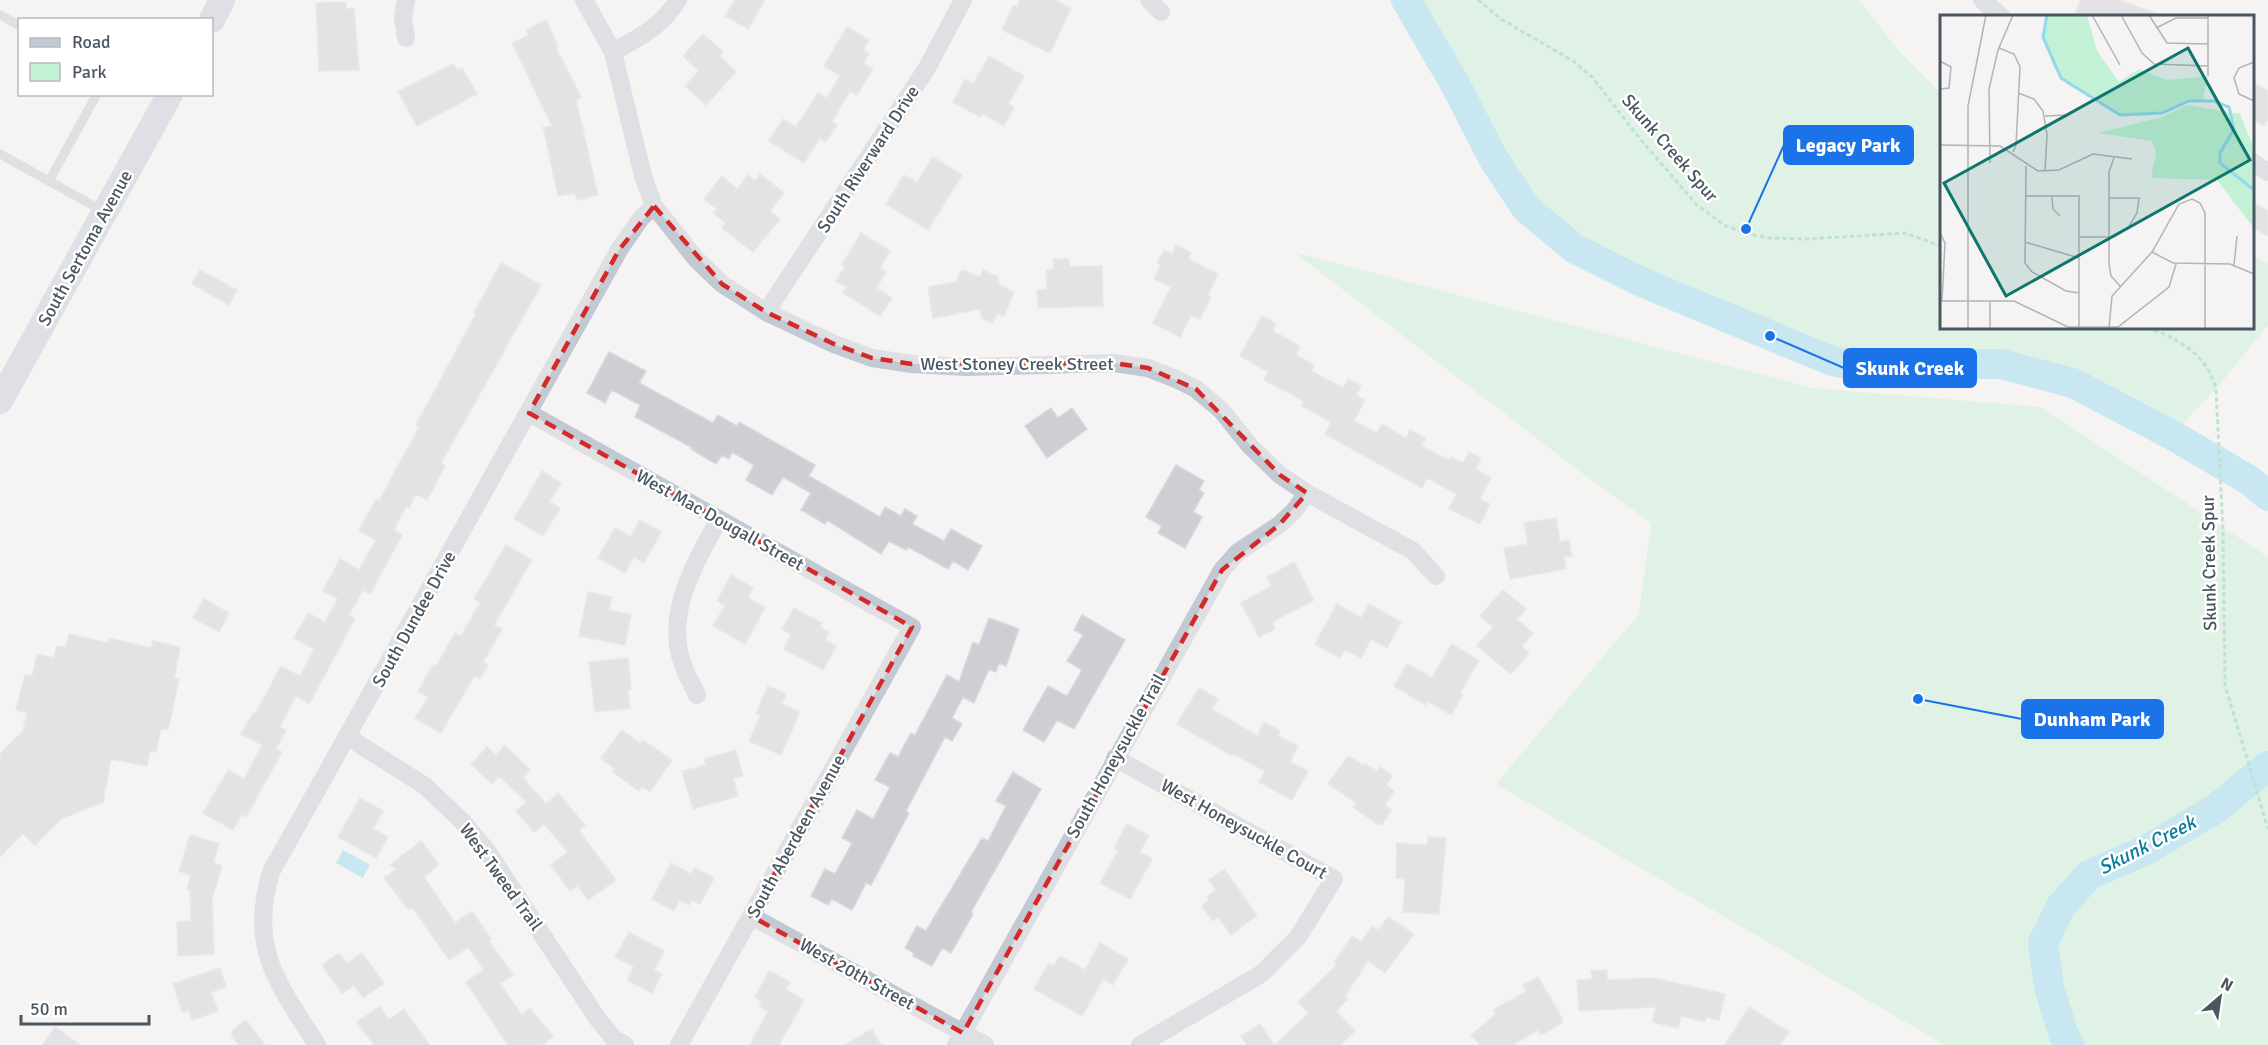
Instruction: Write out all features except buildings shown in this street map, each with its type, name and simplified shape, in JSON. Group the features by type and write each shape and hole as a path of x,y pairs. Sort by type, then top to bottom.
{"main road":[{"path":"213,18 222,0"},
{"name":"South Sertoma Avenue","path":"0,402 169,96"}],"street":[{"path":"406,0 403,18 406,38"},
{"name":"West Stoney Creek Street","path":"584,0 612,52 643,176 654,206 696,259 722,284 766,312 834,344 872,358 912,364 966,367 1114,363 1148,368 1196,389 1221,410 1250,446 1280,475 1307,493 1413,550 1436,576"},
{"path":"612,52 645,34 668,16 678,0"},
{"name":"South Riverward Drive","path":"766,312 843,199 927,68 963,0"},
{"path":"1982,0 2000,15"},
{"path":"2253,163 2268,172"},
{"name":"South Dundee Drive","path":"317,1045 278,983 267,956 264,936 265,892 272,872 619,250 641,218 654,206"},
{"name":"West Mac Dougall Street","path":"529,412 912,627"},
{"name":"South Honeysuckle Trail","path":"959,1039 1222,570 1238,552 1279,525 1294,511 1307,493"},
{"path":"697,695 683,665 679,649 678,617 688,579 718,519"},
{"name":"South Aberdeen Avenue","path":"679,1045 912,627"},
{"name":"West Tweed Trail","path":"348,737 425,786 463,822 487,851 597,1018 614,1038 625,1045"},
{"name":"West Honeysuckle Court","path":"1115,758 1334,879 1298,937 1260,974 1140,1045"},
{"name":"West 20th Street","path":"751,916 959,1039"},
{"path":"959,1039 985,1045"}],"lane":[{"path":"0,15 18,25"},
{"path":"49,181 96,96"},
{"path":"0,154 105,213"}],"path":[{"name":"Skunk Creek Spur","path":"1478,0 1501,19 1573,62 1592,77 1641,140 1696,204 1724,225 1748,234 1771,238 1807,239 1905,233 1940,246"},
{"name":"Skunk Creek Spur","path":"2148,328 2180,341 2195,353 2213,378 2217,401 2223,530 2225,685 2268,829"}],"highlighted area":[{"path":"654,206 722,284 766,312 834,344 872,358 912,364 1114,363 1148,368 1196,389 1280,475 1307,493 1279,525 1222,570 963,1033 751,916 912,627 529,413 619,250"}],"green space":[{"path":"1406,0 1859,0 1898,50 1940,92 1940,328 2253,328 2253,256 2268,263 2268,325 2216,389 2172,435 2073,383 2001,364 1942,364 1890,372 1832,361 1639,281 1575,249 1526,208 1493,158 1455,84"},
{"path":"1294,252 1812,388 2041,407 2268,557 2268,1045 1945,1045 1496,784 1639,614 1651,523 1586,476"}],"water":[{"path":"343,850 370,865 363,878 336,863"}],"waterway":[{"name":"Skunk Creek","path":"1406,0 1455,84 1493,158 1526,208 1575,249 1639,281 1832,361 1890,372 1942,364 2001,364 2073,383 2172,435 2249,480 2268,496"},
{"name":"Skunk Creek","path":"2069,1045 2049,987 2043,943 2061,906 2089,875 2146,850 2214,810 2268,766"}],"place":[{"name":"Legacy Park","path":"1746,229"},
{"name":"Skunk Creek","path":"1770,336"},
{"name":"Dunham Park","path":"1918,699"}]}
